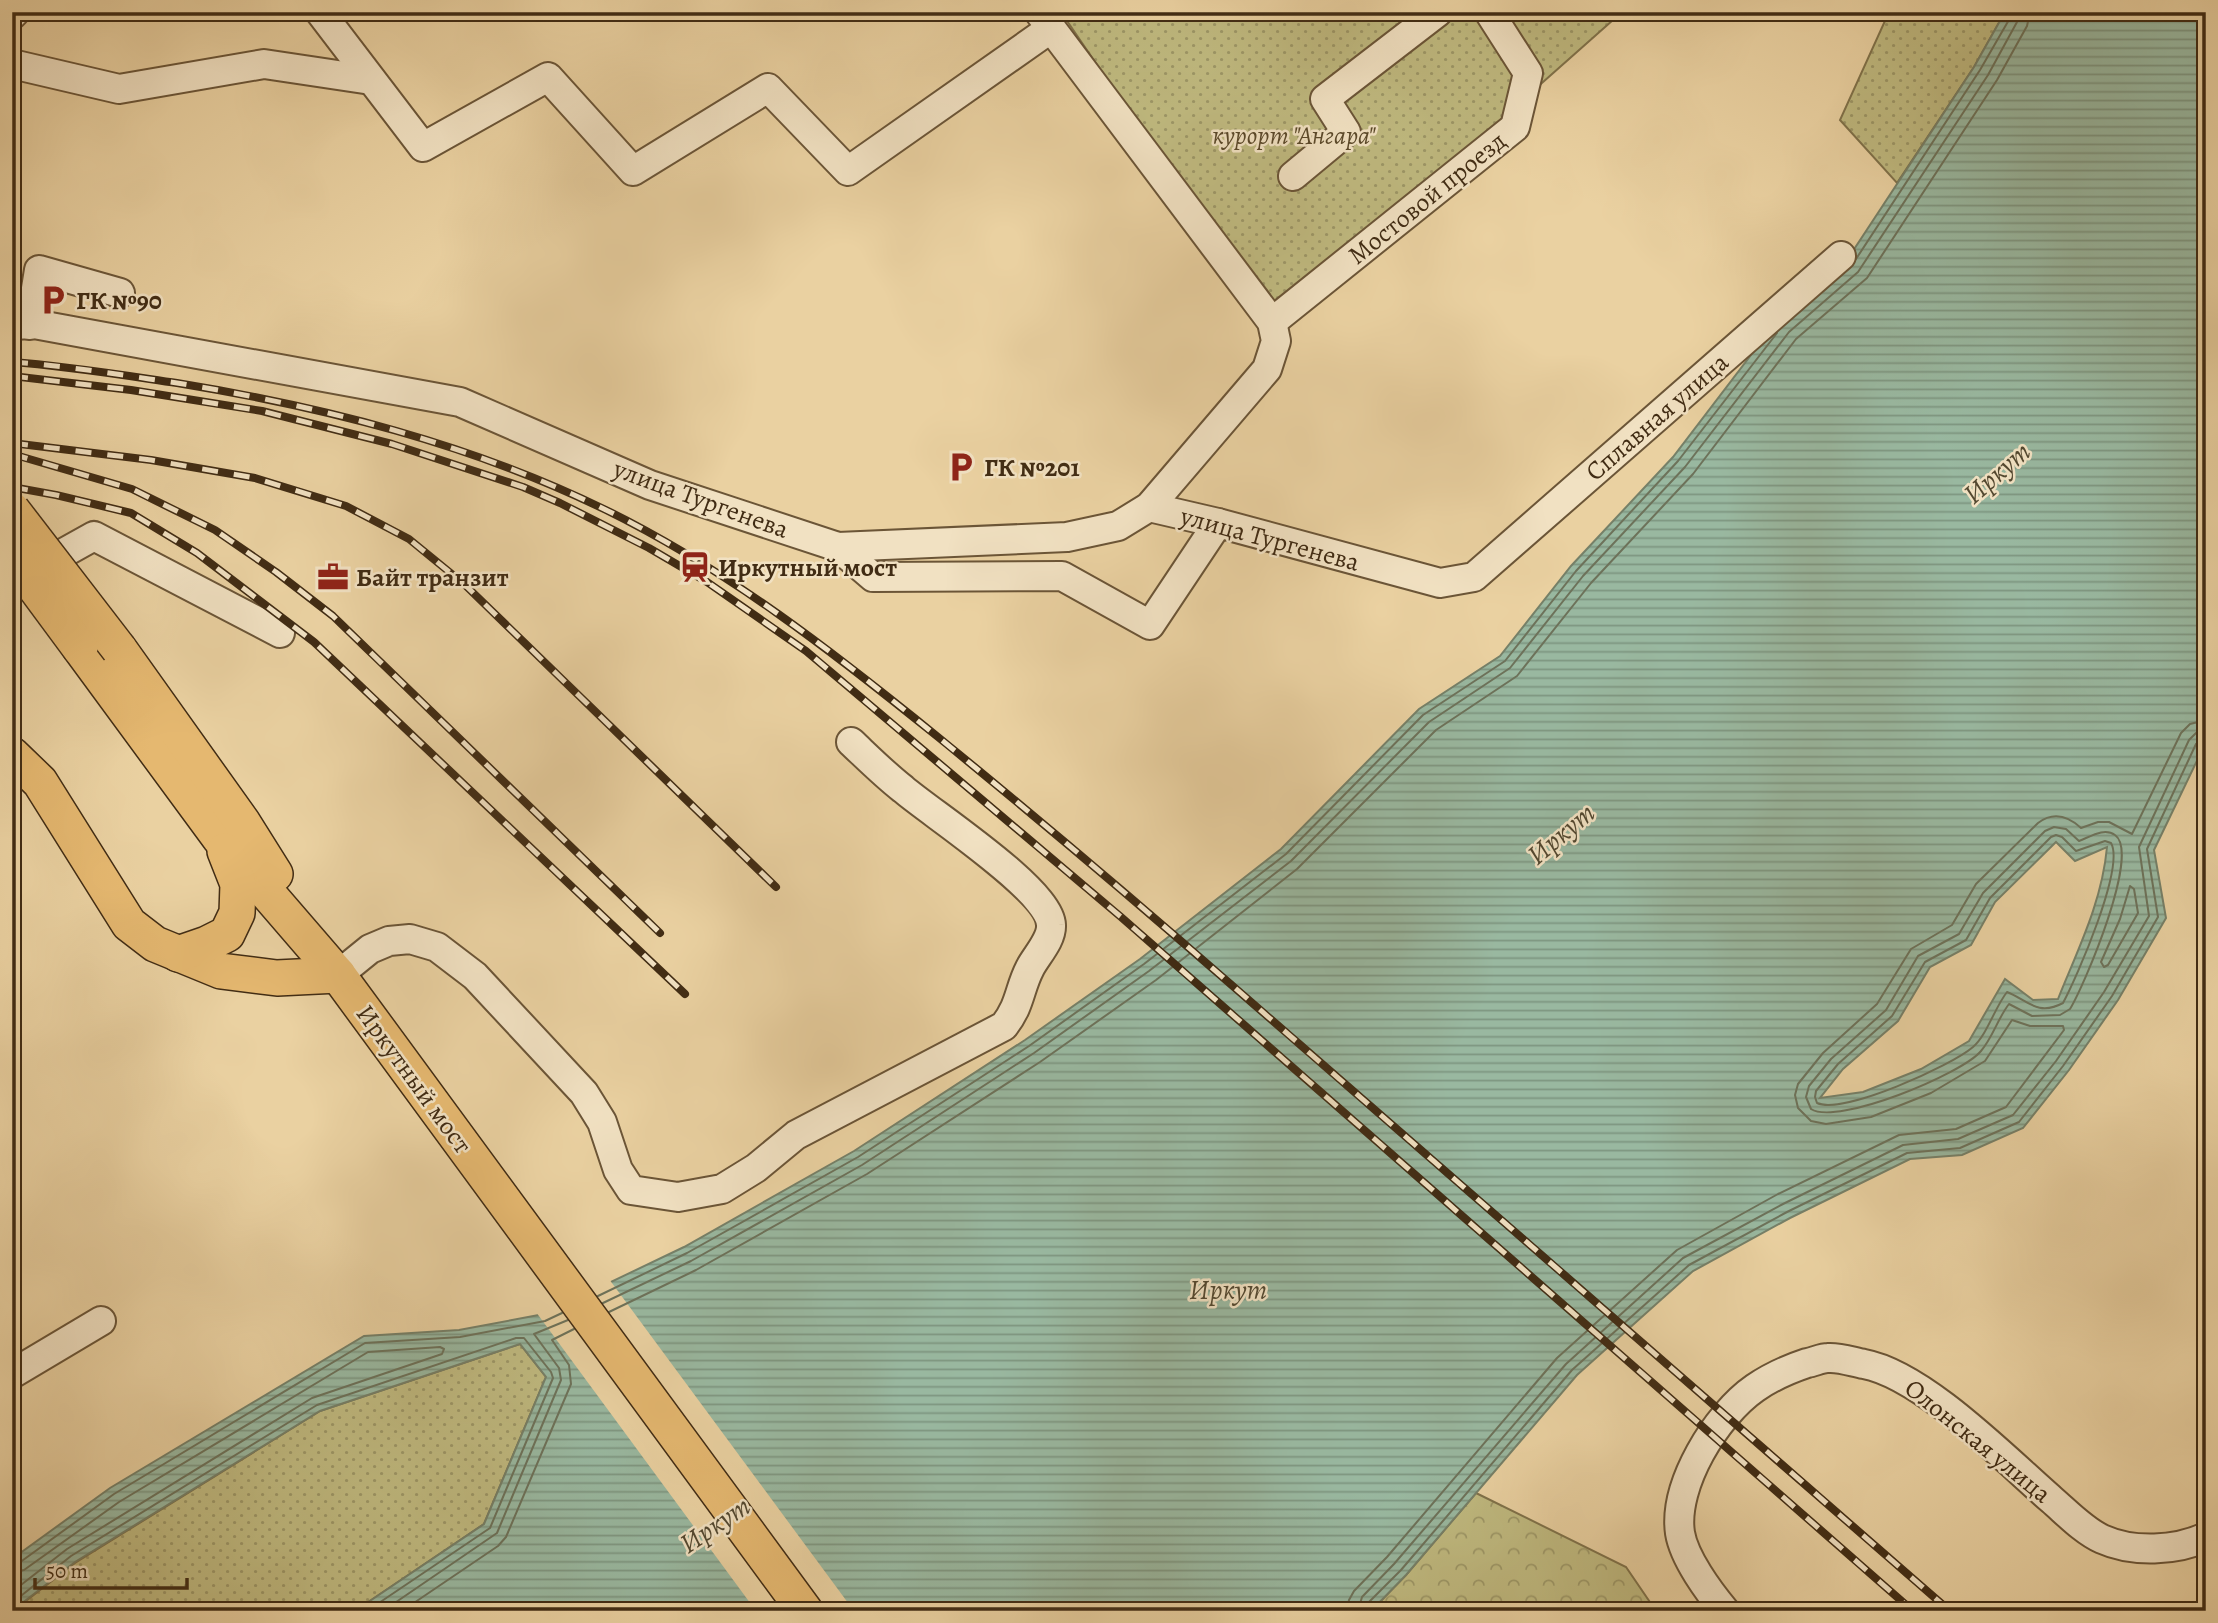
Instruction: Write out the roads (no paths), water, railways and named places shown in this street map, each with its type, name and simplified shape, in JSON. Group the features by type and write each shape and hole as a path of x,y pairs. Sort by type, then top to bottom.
{"main road":[{"path":"12,510 119,649 243,823 338,975 277,978 221,971 155,944 129,924 40,782 12,755"},
{"name":"Иркутный мост","path":"12,556 219,837 338,975 805,1611"},
{"path":"178,954 226,934 237,913 238,884 219,837"}],"street":[{"path":"320,12 423,147 548,77 634,171 768,88 848,171 1044,21 1272,322 1276,341 1267,369 1149,507"},
{"path":"1293,176 1346,132 1325,99 1438,12"},
{"name":"Мостовой проезд","path":"1272,322 1515,127 1528,73 1489,12"},
{"path":"12,64 119,89 264,64 372,80"},
{"name":"Сплавная улица","path":"1474,578 1840,256"},
{"path":"21,325 39,270 120,293"},
{"name":"улица Тургенева","path":"21,325 460,402 650,485 838,547 1067,537 1118,526 1149,507 1219,523 1440,583 1474,578"},
{"path":"838,547 873,577 1062,576 1150,625 1219,523"},
{"path":"12,582 94,536 280,633"},
{"path":"338,975 370,949 389,941 410,939 437,947 475,976 584,1093 602,1122 618,1170 631,1190 678,1198 722,1189 756,1168 796,1135 1004,1026 1015,1011 1028,970 1049,936 1051,924 1043,905 1019,879 902,789 851,742"},
{"path":"12,1374 101,1321"},
{"name":"Олонская улица","path":"1725,1611 1701,1581 1680,1535 1680,1505 1695,1458 1737,1402 1755,1387 1788,1369 1827,1357 1869,1365 1908,1380 2101,1539 2130,1547 2182,1546 2206,1536"}],"water":[{"name":"Иркут","path":"2005,12 2206,12 2206,742 2154,850 2166,918 2118,1000 2069,1070 2023,1128 1962,1155 1910,1159 1790,1218 1693,1271 1577,1375 1406,1575 1371,1611 355,1611 484,1524 546,1377 520,1344 320,1411 75,1562 12,1611 12,1559 110,1488 364,1336 459,1330 544,1314 684,1247 854,1151 1025,1040 1140,959 1281,849 1419,709 1500,656 1571,566 1673,457 1777,321 1845,263 1974,67","holes":["2056,842 2075,861 2107,847 2095,906 2058,999 2033,1000 2005,979 1969,1041 1921,1069 1863,1092 1820,1098 1843,1069 1898,1021 1930,967 1971,945 1995,902"]}],"railway":[{"path":"12,362 94,371 232,393 342,416 450,447 503,466 606,510 651,533 737,586 859,674 1084,858 1950,1611"},
{"path":"12,376 131,390 262,411 392,444 523,487 560,503 649,548 707,582 806,651 1121,917 1913,1611"},
{"path":"12,443 151,460 255,478 346,506 409,539 464,584 776,887"},
{"path":"12,454 132,489 215,530 276,572 333,616 660,933"},
{"path":"12,487 131,513 197,553 314,642 685,994"}],"place":[{"name":"ГК №90","path":"53,300"},
{"name":"ГК №201","path":"961,467"},
{"name":"Иркутный мост","path":"695,567"},
{"name":"Байт транзит","path":"333,577"}],"park label":[{"name":"курорт \"Ангара\"","path":"1294,135"}]}
